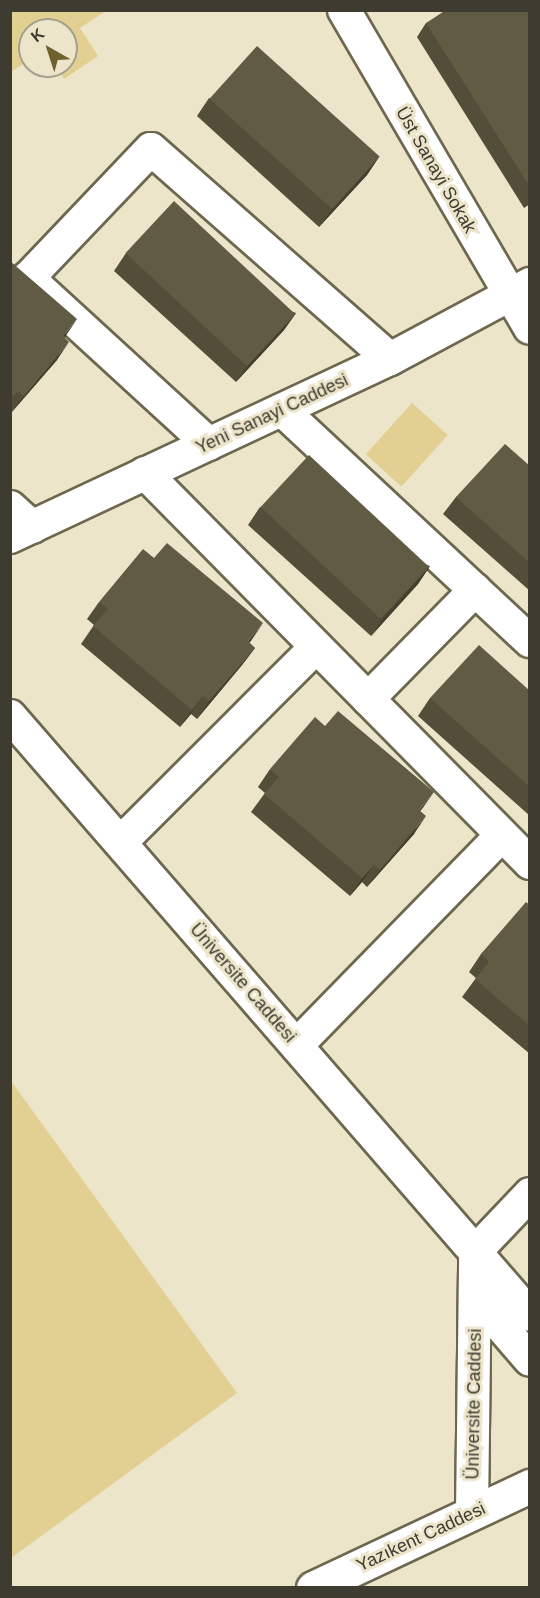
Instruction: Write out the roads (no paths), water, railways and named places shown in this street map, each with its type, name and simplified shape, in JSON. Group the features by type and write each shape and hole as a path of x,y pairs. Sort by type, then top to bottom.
{"street":[{"name":"Üst Sanayi Sokak","path":"344,10 519,290 530,327"},
{"path":"208,444 28,278 151,149 390,358"},
{"name":"Yeni Sanayi Caddesi","path":"18,524 146,473 282,410 390,358 519,290"},
{"path":"282,410 530,641"},
{"path":"146,473 530,862"},
{"path":"368,699 475,590"},
{"path":"121,842 316,646"},
{"name":"Üniversite Caddesi","path":"10,716 530,1315"},
{"path":"297,1045 502,835"},
{"path":"475,1252 530,1194"},
{"name":"Üniversite Caddesi","path":"472,1513 475,1252"},
{"name":"Üniversite Caddesi","path":"476,1296 530,1360"},
{"name":"Yazıkent Caddesi","path":"313,1587 530,1486"}]}
